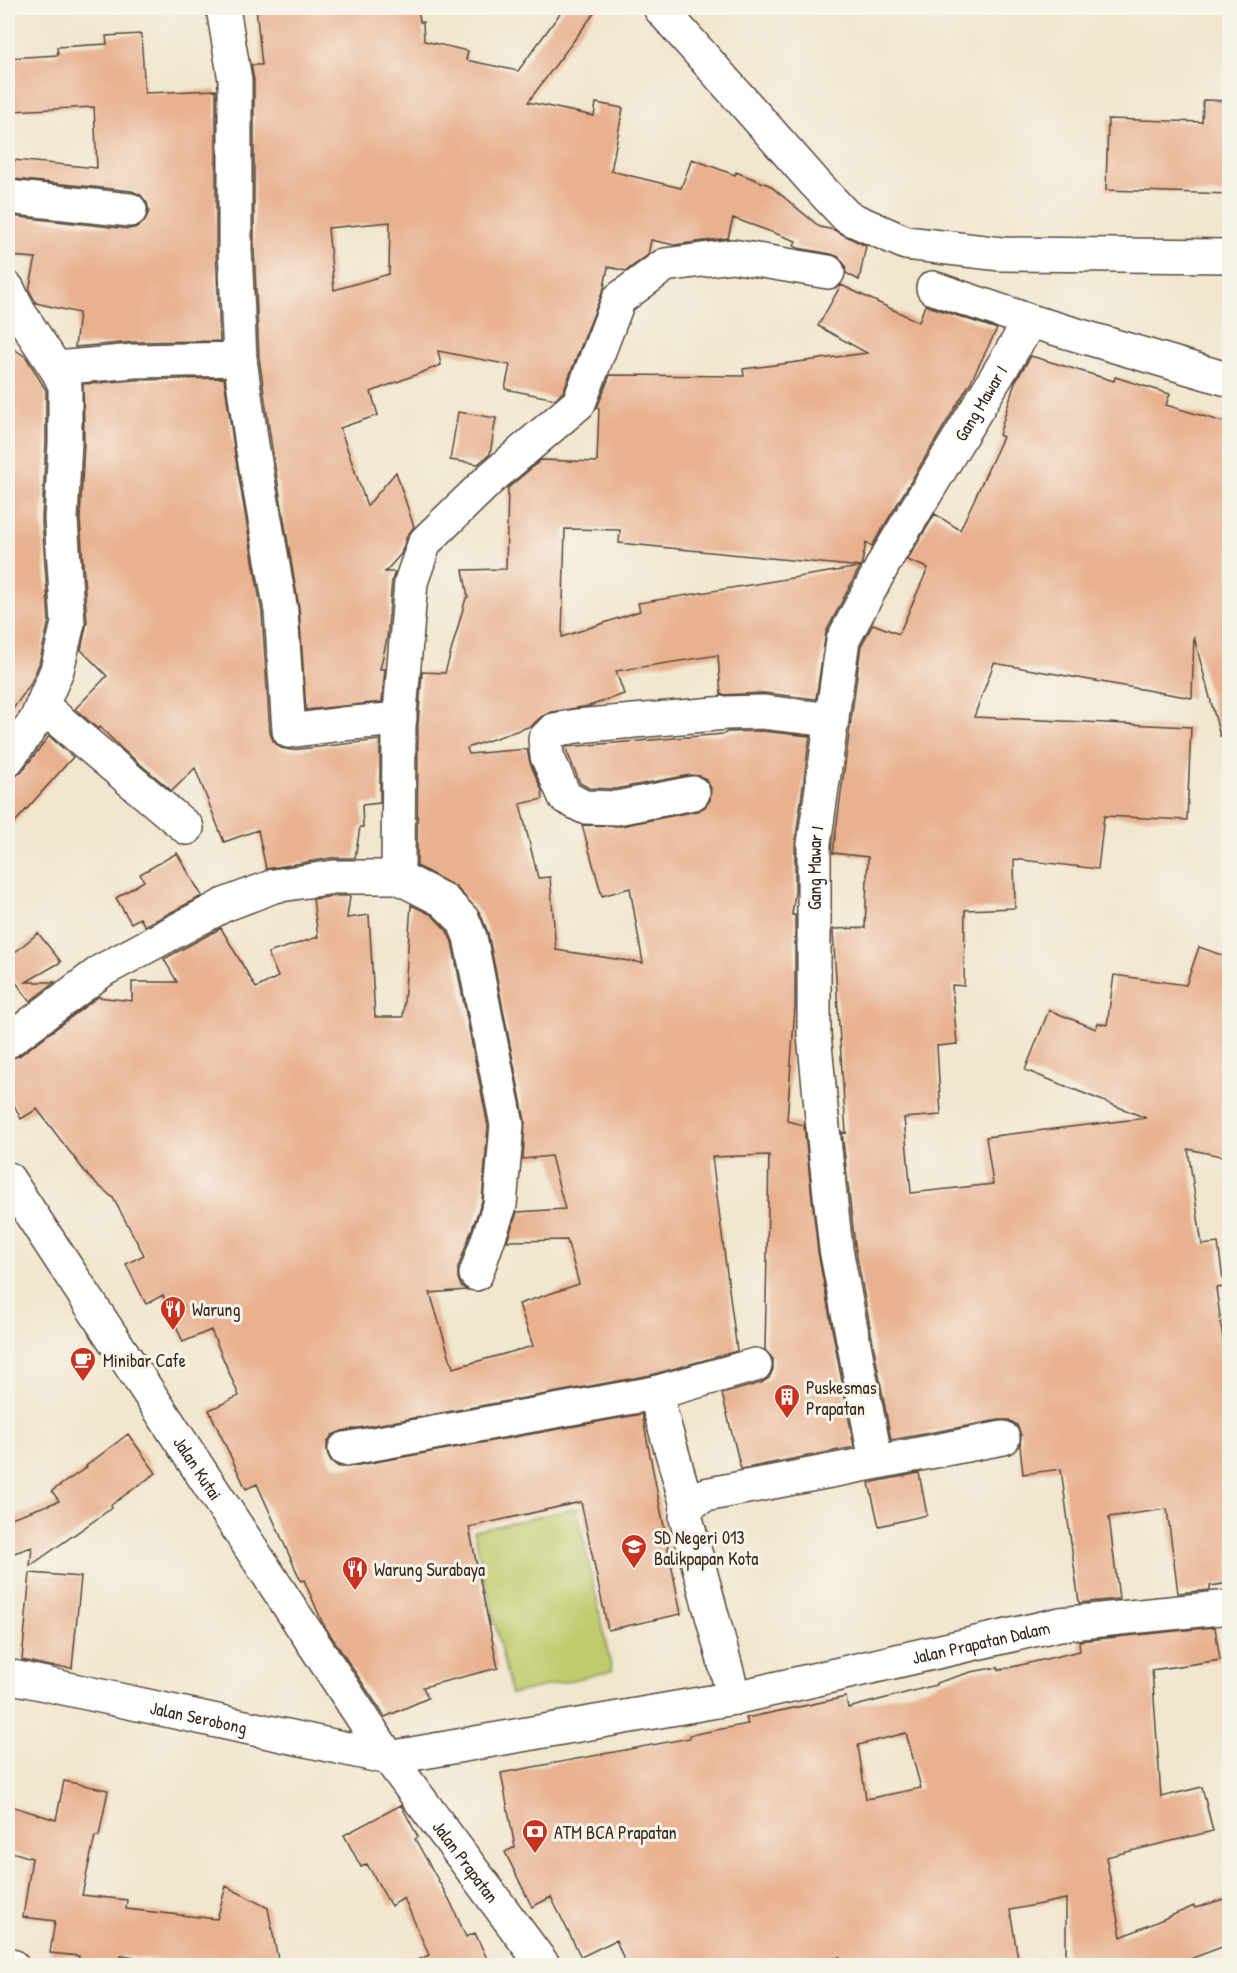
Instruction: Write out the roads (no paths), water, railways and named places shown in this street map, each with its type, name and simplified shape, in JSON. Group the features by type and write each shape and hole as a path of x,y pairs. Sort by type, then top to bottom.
{"street":[{"path":"224,8 235,80 235,248 240,359 252,445 282,611 289,731 400,719"},
{"path":"660,8 847,217 876,230 906,243 1001,254 1225,260"},
{"path":"8,197 130,210"},
{"path":"398,877 400,719 411,582 425,542 491,478 579,403 619,299 665,265 732,256 828,272"},
{"path":"933,288 1029,321 1230,380"},
{"path":"8,289 19,312 56,368 64,386 66,441 61,519 68,623 57,670 36,720 8,759"},
{"name":"Gang Mawar I","path":"876,1461 836,1249 814,1034 814,844 843,640 886,559 1029,321"},
{"path":"56,368 134,361 240,359"},
{"path":"42,706 187,828"},
{"path":"693,793 617,808 584,807 565,797 547,756 545,739 554,730 577,726 726,713 762,712 832,720"},
{"path":"8,1041 103,970 225,905 274,886 334,877 398,877 443,900 463,920 470,937 507,1125 500,1205 476,1274"},
{"name":"Jalan Kutai","path":"8,1179 389,1758"},
{"path":"345,1449 655,1393 755,1365"},
{"path":"655,1393 687,1505 686,1518 734,1698"},
{"path":"687,1505 705,1495 1003,1438"},
{"name":"Jalan Prapatan Dalam","path":"389,1758 734,1698 1060,1624 1230,1607"},
{"name":"Jalan Serobong","path":"8,1676 389,1758"},
{"name":"Jalan Prapatan","path":"389,1758 544,1965"},
{"path":"8,1964 12,1965"}],"place":[{"name":"Warung","path":"173,1332"},
{"name":"Minibar Cafe","path":"83,1383"},
{"name":"Puskesmas Prapatan","path":"787,1420"},
{"name":"SD Negeri 013 Balikpapan Kota","path":"634,1570"},
{"name":"Warung Surabaya","path":"355,1592"},
{"name":"ATM BCA Prapatan","path":"535,1855"}]}
